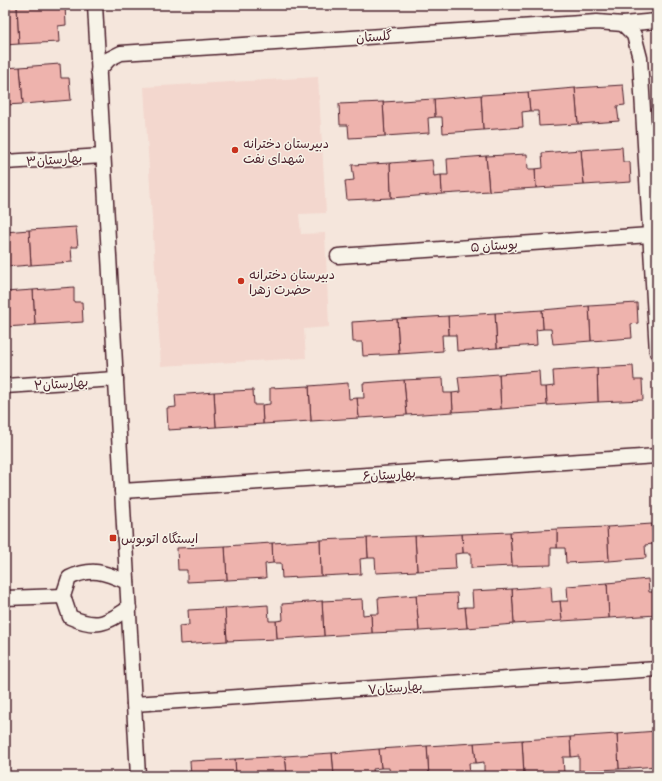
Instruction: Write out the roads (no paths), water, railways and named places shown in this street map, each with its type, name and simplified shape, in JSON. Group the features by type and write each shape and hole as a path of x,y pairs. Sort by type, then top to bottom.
{"street":[{"path":"95,5 138,776"},
{"name":"گلستان","path":"98,71 109,59 121,53 597,22 623,24 657,21"},
{"path":"623,24 634,35 640,58 651,146 650,234 657,352"},
{"name":"بهارستان۳","path":"5,162 103,156"},
{"name":"بوستان ۵","path":"338,256 650,234"},
{"name":"بهارستان۲","path":"5,386 116,379"},
{"name":"بهارستان۶","path":"122,491 657,456"},
{"path":"127,582 104,572 82,572 68,578 63,596 70,617 86,624 107,622 129,608"},
{"path":"5,598 63,596"},
{"name":"بهارستان۷","path":"134,704 657,669"}],"place":[{"name":"دبیرستان دخترانه شهدای نفت","path":"235,150"},
{"name":"دبیرستان دخترانه حضرت زهرا","path":"241,281"},
{"name":"ایستگاه اتوبوس","path":"113,538"}]}
